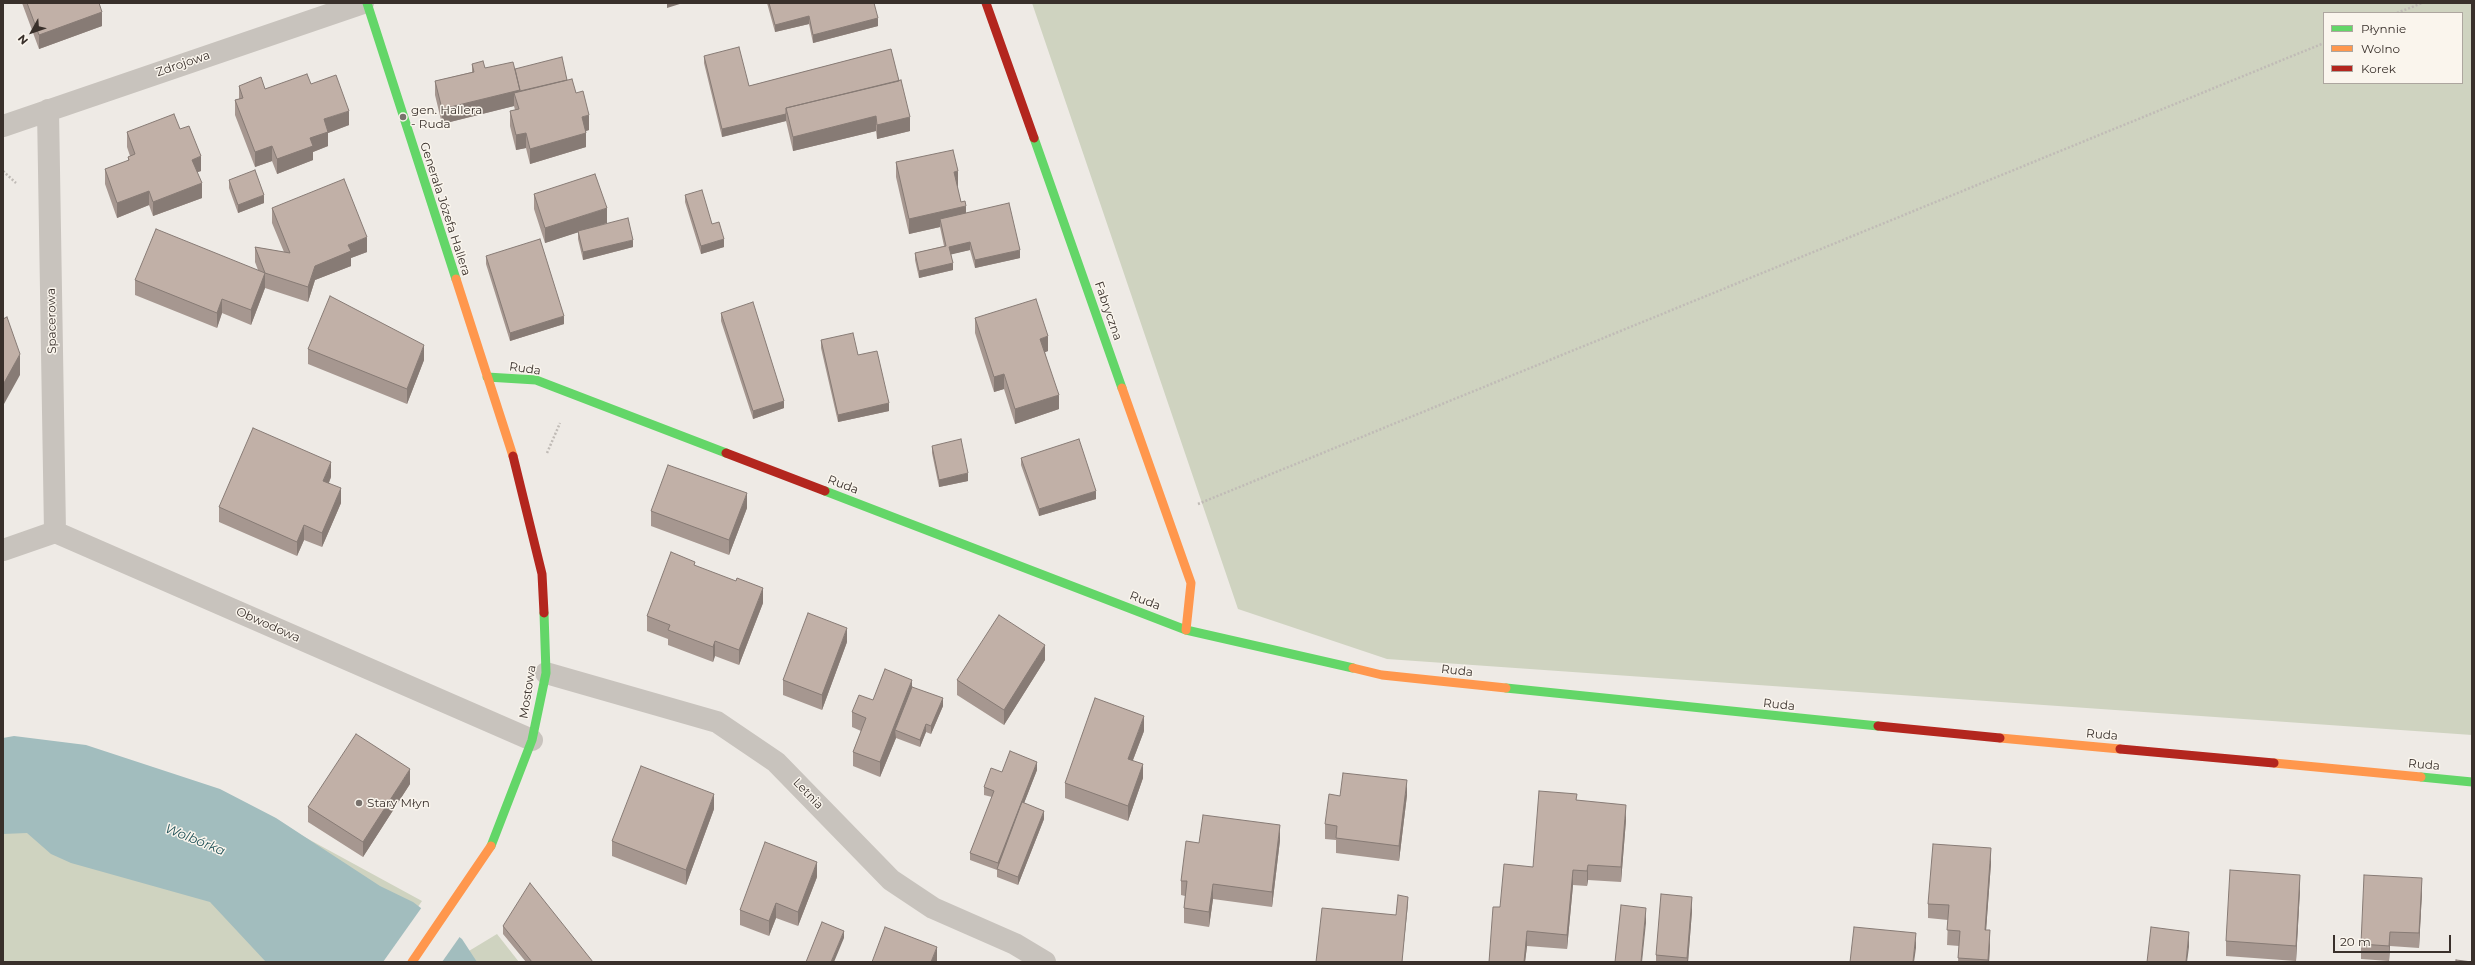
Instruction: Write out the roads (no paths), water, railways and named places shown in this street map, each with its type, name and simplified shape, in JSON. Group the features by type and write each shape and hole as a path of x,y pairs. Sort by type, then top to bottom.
{"street":[{"name":"Zdrojowa","path":"3,126 364,3"},
{"name":"Generała Józefa Hallera","path":"367,3 487,377"},
{"name":"Fabryczna","path":"986,3 1191,583 1186,630"},
{"name":"Spacerowa","path":"48,110 55,532"},
{"name":"Ruda","path":"487,377 536,380 1186,630 1382,675 1841,723 2472,782"},
{"name":"Mostowa","path":"412,962 495,840 532,740 546,674 542,574 518,472 487,377"},
{"path":"3,550 55,532"},
{"name":"Obwodowa","path":"55,532 532,740"},
{"name":"Letnia","path":"546,674 717,722 776,762 891,880 933,908 1015,944 1045,962"}],"water":[{"name":"Wolbórka","path":"14,736 86,745 220,789 276,818 380,886 413,902 462,939 477,962 266,962 210,902 71,863 51,854 27,833 3,834 3,738"}],"place":[{"name":"gen. Hallera - Ruda","path":"403,117"},
{"name":"Stary Młyn","path":"359,803"}]}
